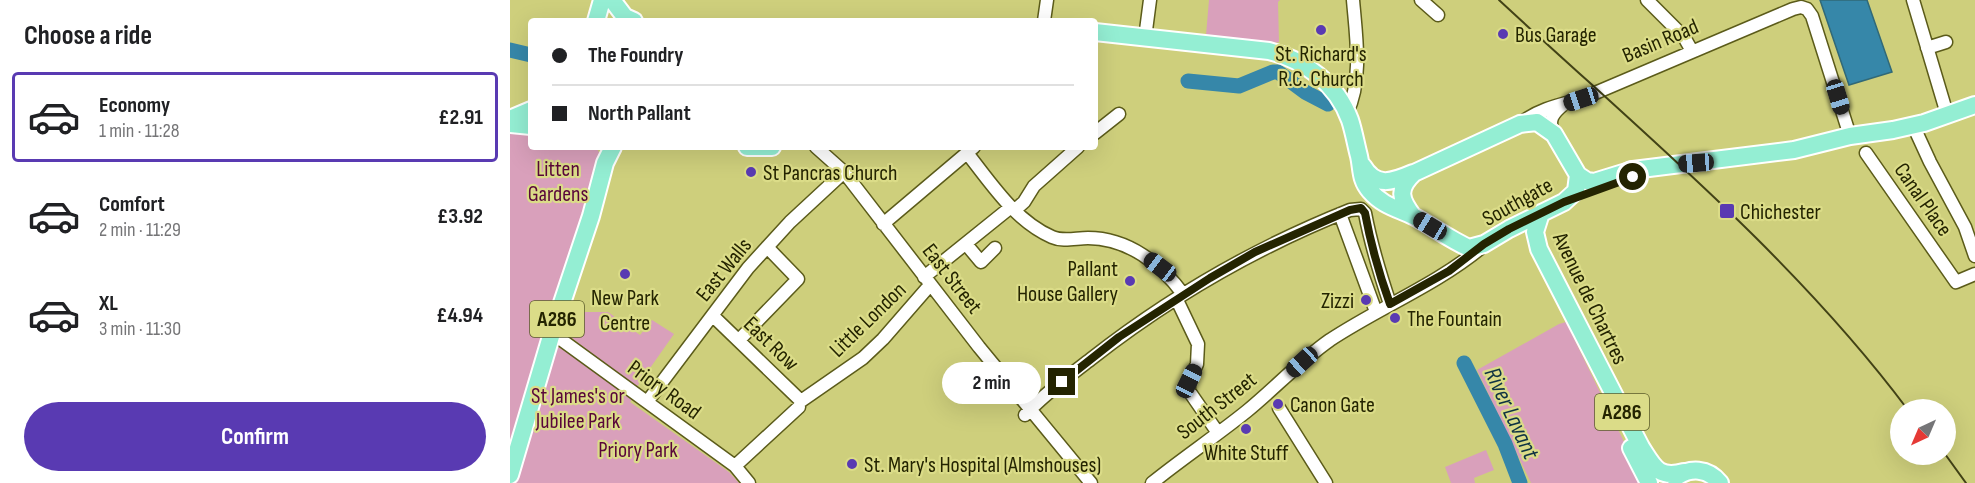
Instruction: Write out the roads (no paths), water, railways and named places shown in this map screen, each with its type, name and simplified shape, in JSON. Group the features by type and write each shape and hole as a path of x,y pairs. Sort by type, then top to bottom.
{"main road":[{"path":"597,18 602,0"},
{"path":"612,0 629,18"},
{"name":"Southgate","path":"1098,32 1262,50 1283,55 1303,64 1321,77 1347,112 1360,162 1361,176 1374,196 1388,206 1413,216 1469,248 1484,244 1564,202 1575,191 1578,175 1554,134"},
{"path":"1578,175 1587,181 1594,182 1633,170 1814,147 1850,136 1914,125 1975,105"},
{"path":"510,119 528,111"},
{"path":"1360,162 1368,174 1376,180 1395,180 1521,124 1537,122 1554,134"},
{"path":"510,124 528,126"},
{"name":"A286","path":"510,472 552,333 591,216 604,155"},
{"path":"1564,202 1649,169"},
{"path":"1413,216 1401,195 1405,181 1414,173"},
{"name":"Avenue de Chartres","path":"1541,213 1535,232 1539,249 1641,447 1662,473 1670,476 1684,472"},
{"name":"Avenue de Chartres","path":"1509,229 1519,234 1531,250 1648,483"},
{"path":"1670,483 1684,472 1703,471 1722,481"}],"street":[{"path":"1044,18 1047,0"},
{"path":"1145,38 1150,0"},
{"path":"1347,112 1352,103 1357,67 1353,0"},
{"path":"1421,0 1438,15"},
{"path":"1647,0 1684,37 1692,51"},
{"path":"1913,0 1947,114"},
{"path":"1808,4 1850,136"},
{"name":"Basin Road","path":"1521,124 1531,116 1552,106 1564,104 1808,4"},
{"path":"1927,48 1946,42"},
{"path":"1554,134 1550,126 1551,119 1564,104"},
{"path":"1098,131 1119,114"},
{"path":"1914,125 1930,162 1965,227 1975,256"},
{"name":"East Street","path":"819,150 844,172 927,281 1091,483"},
{"path":"883,224 971,150 1013,209 1035,227 1053,237 1068,240 1104,239 1143,254 1160,267 1180,297 1198,344 1197,364 1189,381 1189,391 1218,433"},
{"name":"Little London","path":"735,466 800,404 863,358 882,339 927,281 966,244 1024,202 1034,186 1075,150"},
{"name":"Canal Place","path":"1866,153 1956,282 1975,274"},
{"name":"East Walls","path":"647,402 748,268 790,222 844,172"},
{"path":"1031,409 1119,337 1180,297 1255,252 1345,212 1361,208 1365,213 1376,264 1393,303"},
{"path":"1345,212 1376,312"},
{"path":"1449,271 1456,261 1455,241"},
{"path":"966,244 981,261 995,248"},
{"name":"Southgate","path":"1393,303 1449,271 1484,244"},
{"path":"739,340 798,279 767,247"},
{"name":"South Street","path":"1152,483 1188,453 1274,401 1320,348 1393,303"},
{"name":"East Row","path":"713,316 800,404"},
{"name":"Priory Road","path":"552,333 735,466 749,483"},
{"path":"1274,401 1326,483"}],"water":[{"path":"1820,0 1867,0 1892,72 1849,85"}],"waterway":[{"name":"River Lavant","path":"510,50 528,54"},
{"name":"River Lavant","path":"1188,81 1239,86 1278,72 1305,92 1328,104"},
{"name":"River Lavant","path":"1464,363 1505,444 1520,483"}],"railway":[{"path":"1499,0 1660,146 1765,247 1815,299 1899,399"},
{"path":"1953,465 1966,483"}],"place":[{"name":"St. Richard's R.C. Church","path":"1321,30"},
{"name":"Bus Garage","path":"1503,34"},
{"name":"St Pancras Church","path":"751,172"},
{"name":"Chichester","path":"1727,211"},
{"name":"New Park Centre","path":"625,274"},
{"name":"Pallant House Gallery","path":"1130,281"},
{"name":"Zizzi","path":"1366,300"},
{"name":"The Fountain","path":"1395,318"},
{"name":"Canon Gate","path":"1278,404"},
{"name":"White Stuff","path":"1246,429"},
{"name":"St. Mary's Hospital (Almshouses)","path":"852,464"}],"park label":[{"name":"Litten Gardens","path":"558,180"},
{"name":"St James's or Jubilee Park","path":"578,408"},
{"name":"Priory Park","path":"638,449"}]}
